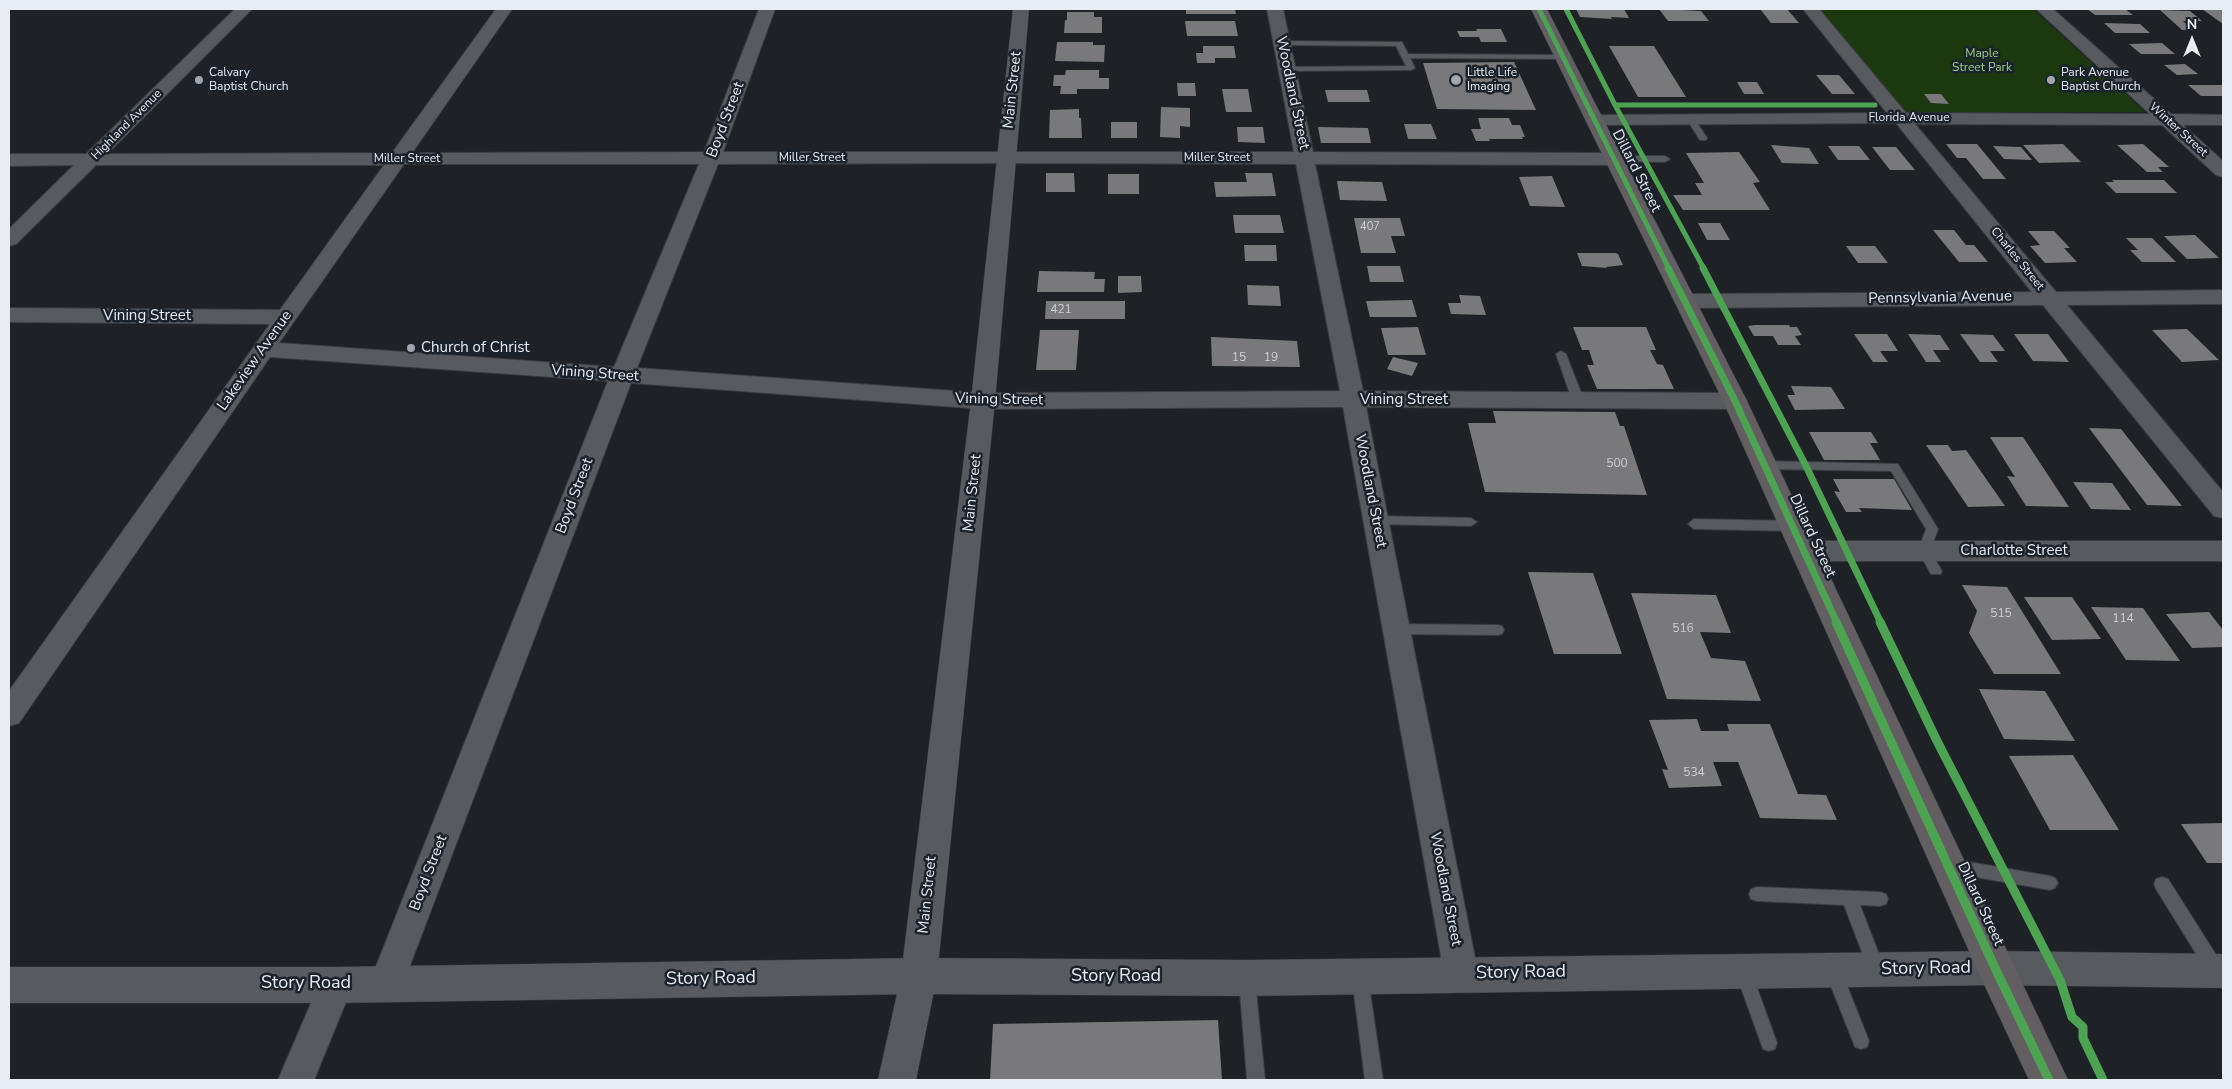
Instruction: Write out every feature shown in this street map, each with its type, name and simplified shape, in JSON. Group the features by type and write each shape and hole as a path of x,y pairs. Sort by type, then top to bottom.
{"main road":[{"name":"Dillard Street","path":"1539,9 1687,301 1735,401 1995,968 2049,1080"}],"street":[{"name":"Highland Avenue","path":"9,240 244,9"},
{"name":"Lakeview Avenue","path":"9,714 504,9"},
{"name":"Boyd Street","path":"386,984 622,376 711,158 767,9"},
{"name":"Main Street","path":"897,1080 919,976 983,401 1022,9"},
{"name":"Woodland Street","path":"1275,9 1353,399 1461,974"},
{"name":"Charles Street","path":"1811,9 2223,509"},
{"name":"Winter Street","path":"2044,9 2223,171"},
{"name":"Florida Avenue","path":"1596,120 1901,118 2223,120"},
{"name":"Miller Street","path":"9,160 1006,157 1614,159"},
{"name":"Pennsylvania Avenue","path":"1687,301 2223,297"},
{"name":"Vining Street","path":"9,315 286,317"},
{"name":"Vining Street","path":"264,349 983,401 1353,399 1735,401"},
{"name":"Charlotte Street","path":"1804,551 1930,561 2223,551"},
{"name":"Story Road","path":"9,984 386,984 919,976 1247,978 1995,968 2220,971"},
{"path":"296,1080 336,984"}],"lane":[{"path":"1282,43 1399,44 1411,68 1287,69"},
{"path":"1405,56 1563,57"},
{"path":"1691,120 1703,138"},
{"path":"1614,159 1665,159"},
{"path":"1561,354 1578,400"},
{"path":"1764,465 1894,467 1932,529 1930,561"},
{"path":"1376,520 1471,522"},
{"path":"1694,524 1793,526"},
{"path":"1396,629 1497,630"},
{"path":"1948,865 2050,883"},
{"path":"2162,884 2220,971"},
{"path":"1757,894 1880,899"},
{"path":"1849,898 1877,969"},
{"path":"1832,970 1862,1041"},
{"path":"1743,971 1768,1042"},
{"path":"1360,975 1374,1080"},
{"path":"1247,978 1256,1080"}],"green space":[{"name":"Maple Street Park","path":"1818,9 2033,9 2145,112 1904,112"}],"building":[{"path":"1186,9 1235,9 1236,14 1186,14"},
{"path":"1576,9 1624,9 1629,18 1580,17"},
{"path":"1659,9 1701,11 1709,21 1668,21"},
{"path":"1760,9 1787,9 1799,23 1771,23"},
{"path":"2087,9 2125,9 2133,15 2095,15"},
{"path":"2202,9 2223,9 2223,24"},
{"path":"2160,10 2190,11 2202,21 2183,21 2193,30 2182,30"},
{"path":"1067,12 1094,12 1094,17 1102,17 1102,33 1064,33"},
{"path":"1185,21 1235,21 1238,36 1187,36"},
{"path":"2104,23 2140,24 2150,33 2115,33"},
{"path":"1476,29 1501,29 1507,42 1481,42 1479,37 1460,37 1457,31 1477,31"},
{"path":"1057,42 1093,42 1093,45 1105,45 1104,62 1055,61"},
{"path":"2162,43 2175,54 2141,54 2129,44"},
{"path":"1203,46 1234,46 1236,58 1215,58 1215,63 1197,63 1196,53 1203,53"},
{"path":"1609,46 1654,46 1686,97 1638,97"},
{"path":"1514,62 1536,110 1437,109 1423,63"},
{"path":"2185,64 2198,74 2177,75 2164,65"},
{"path":"1066,70 1099,70 1099,78 1109,78 1109,89 1077,89 1077,94 1060,94 1061,86 1053,86 1054,75 1065,75"},
{"path":"1816,75 1839,75 1855,94 1832,94"},
{"path":"1737,82 1757,82 1764,94 1744,94"},
{"path":"1177,83 1195,83 1196,96 1178,96"},
{"path":"2188,85 2223,85 2223,96 2201,96"},
{"path":"1222,89 1248,89 1252,112 1226,112"},
{"path":"1325,90 1367,90 1370,102 1328,102"},
{"path":"1924,94 1941,94 1949,104 1931,103"},
{"path":"1161,107 1190,108 1190,127 1180,126 1180,138 1160,137"},
{"path":"1079,109 1082,138 1049,138 1050,110"},
{"path":"1478,118 1509,118 1512,125 1520,125 1525,137 1522,137 1523,139 1476,141 1471,129 1481,129"},
{"path":"1111,122 1137,122 1137,138 1111,138"},
{"path":"1404,124 1431,124 1437,139 1408,139"},
{"path":"1237,127 1263,127 1265,143 1238,142"},
{"path":"1318,127 1368,128 1371,143 1321,143"},
{"path":"1946,144 1977,144 2006,179 1983,179 1966,158 1957,158"},
{"path":"2063,144 2081,162 2039,163 2023,145"},
{"path":"2143,144 2169,167 2158,167 2163,172 2147,172 2117,145"},
{"path":"1771,145 1809,148 1819,164 1782,163"},
{"path":"1828,146 1859,146 1870,160 1838,160"},
{"path":"1993,146 2021,147 2032,160 2004,159"},
{"path":"1872,147 1896,147 1915,170 1890,170"},
{"path":"1739,152 1760,182 1753,183 1770,210 1683,210 1673,195 1702,195 1695,183 1704,183 1686,153"},
{"path":"1046,173 1074,173 1075,192 1046,192"},
{"path":"1245,173 1272,173 1276,196 1216,197 1214,182 1247,182"},
{"path":"1108,174 1139,174 1139,194 1108,194"},
{"path":"1552,176 1565,207 1530,206 1519,177"},
{"path":"2112,180 2164,180 2177,193 2116,193 2105,182 2114,182"},
{"path":"1337,181 1382,182 1387,201 1340,200"},
{"path":"1233,215 1280,215 1284,233 1235,233"},
{"path":"1354,218 1400,218 1405,236 1391,236 1396,253 1361,253"},
{"path":"1698,223 1720,223 1730,240 1707,240"},
{"path":"1933,230 1954,230 1966,245 1974,245 1988,262 1959,262"},
{"path":"2028,231 2054,231 2070,248 2064,248 2077,262 2045,263 2030,246 2040,245"},
{"path":"2195,235 2219,258 2187,259 2164,236"},
{"path":"2126,238 2152,238 2176,262 2142,262 2130,250 2138,250"},
{"path":"1244,245 1276,245 1277,261 1245,261"},
{"path":"1846,246 1875,246 1888,263 1858,263"},
{"path":"1577,253 1615,253 1618,254 1623,265 1607,268 1582,266"},
{"path":"1367,266 1400,266 1404,282 1370,282"},
{"path":"1039,271 1095,272 1094,279 1105,279 1104,292 1037,292"},
{"path":"1118,276 1141,276 1142,292 1118,293"},
{"path":"1247,285 1279,286 1281,306 1248,305"},
{"path":"1459,295 1480,296 1486,315 1451,314 1448,303 1461,303"},
{"path":"1412,300 1417,317 1370,317 1366,301"},
{"path":"1046,301 1125,301 1125,319 1045,319"},
{"path":"1789,325 1790,327 1797,327 1802,335 1795,336 1801,345 1778,345 1773,336 1754,336 1748,326"},
{"path":"1418,327 1426,355 1388,355 1381,328"},
{"path":"1573,327 1646,327 1656,350 1650,350 1657,364 1663,365 1674,389 1597,389 1587,365 1594,365 1589,350 1582,350"},
{"path":"2187,329 2219,360 2182,362 2152,330"},
{"path":"1040,330 1079,330 1076,370 1036,370"},
{"path":"1854,334 1887,334 1898,351 1880,351 1888,362 1873,362"},
{"path":"1908,334 1940,335 1950,350 1933,350 1941,362 1926,362"},
{"path":"1960,334 1993,335 2005,351 1990,351 1998,362 1980,362"},
{"path":"2014,334 2048,334 2069,362 2033,361"},
{"path":"1211,337 1297,341 1300,367 1212,366"},
{"path":"1393,357 1418,363 1412,376 1387,369"},
{"path":"1791,386 1831,387 1845,409 1795,410 1787,395 1795,395"},
{"path":"1493,411 1615,412 1620,426 1624,426 1647,495 1485,492 1468,423 1496,423"},
{"path":"2089,428 2121,429 2182,506 2147,505"},
{"path":"1809,432 1871,432 1878,443 1870,443 1880,460 1824,460"},
{"path":"1990,437 2023,437 2069,507 2026,506 2007,476 2015,477"},
{"path":"1926,445 1948,445 1952,451 1966,450 2005,506 1968,507"},
{"path":"1833,479 1894,479 1912,510 1859,508 1862,512 1846,512 1834,491 1840,492"},
{"path":"2073,482 2112,483 2131,510 2091,509"},
{"path":"1528,572 1593,573 1622,654 1554,654"},
{"path":"1962,585 2007,587 2061,674 1994,674 1969,633 1977,611"},
{"path":"1631,593 1716,595 1731,633 1700,632 1711,658 1745,661 1761,701 1667,699"},
{"path":"2024,597 2072,597 2101,639 2052,640"},
{"path":"2091,607 2143,608 2180,661 2126,660"},
{"path":"2209,612 2223,630 2223,647 2192,648 2166,614"},
{"path":"1979,689 2045,691 2075,741 2004,739"},
{"path":"1697,719 1701,731 1729,731 1727,724 1770,724 1798,794 1826,795 1837,820 1760,818 1738,762 1713,762 1722,786 1669,788 1662,769 1668,770 1649,720"},
{"path":"2073,755 2119,830 2050,830 2009,756"},
{"path":"2223,823 2223,863 2207,863 2181,824"},
{"path":"1218,1020 1222,1080 990,1080 993,1024"}],"cycle path":[{"path":"1539,9 1735,401 1995,968 2049,1080"},
{"path":"1566,9 1615,105 1875,105"},
{"path":"1615,105 1691,244 1806,466 1936,739 2060,980 2072,1017 2083,1027 2083,1038 2103,1080"}],"place":[{"name":"Calvary Baptist Church","path":"199,80"},
{"name":"Little Life Imaging","path":"1456,80"},
{"name":"Park Avenue Baptist Church","path":"2051,80"},
{"name":"Church of Christ","path":"411,348"}]}
